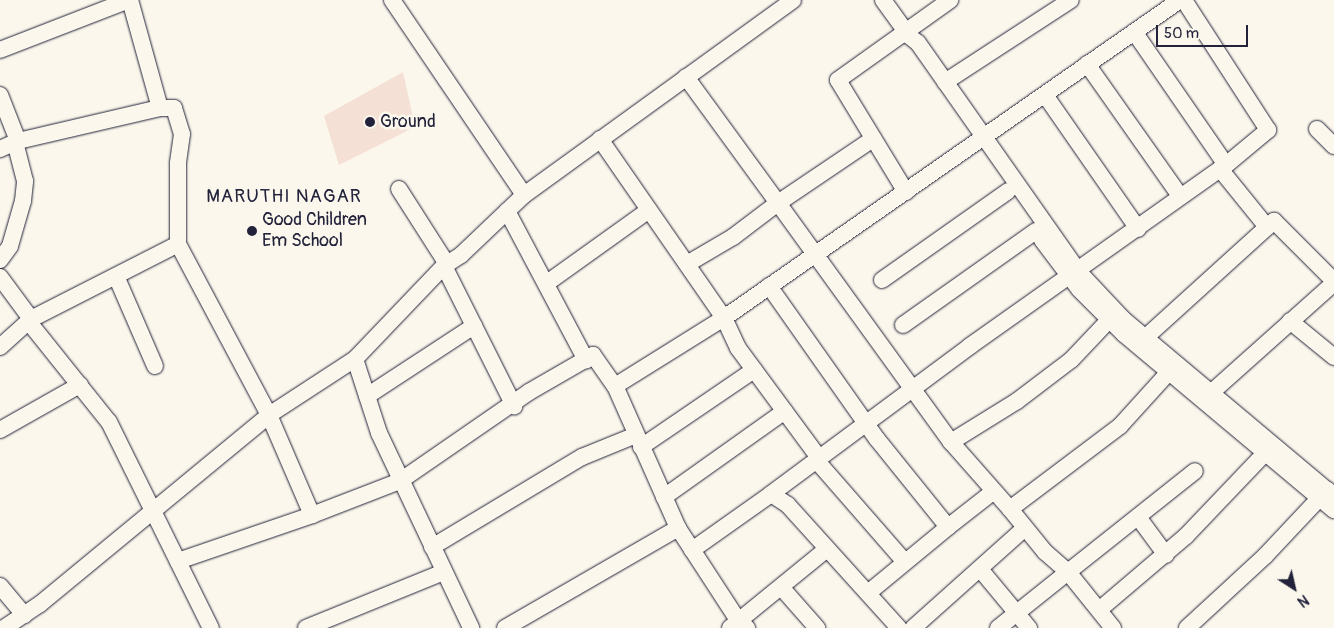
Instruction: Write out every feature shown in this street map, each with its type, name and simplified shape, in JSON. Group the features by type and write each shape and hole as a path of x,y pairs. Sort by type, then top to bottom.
{"street":[{"path":"0,50 130,0 160,108"},
{"path":"392,0 524,195"},
{"path":"4,628 24,615 154,512 270,415 355,359 446,265 462,255 524,195 793,0"},
{"path":"883,0 907,34 918,42 945,82 1008,191 1036,231 1109,320 1168,374 1206,397 1329,492 1334,510"},
{"path":"906,192 872,139 838,80 907,34 950,0"},
{"path":"945,82 1072,0"},
{"path":"615,386 724,318 1180,0"},
{"path":"692,550 913,389 1138,229 1180,196 1223,167 1268,130 1184,0"},
{"path":"1135,33 1223,167 1267,228"},
{"path":"907,34 911,48 1073,274 1146,337 1266,453 1329,492"},
{"path":"1087,64 1180,196"},
{"path":"686,77 951,442 1045,552 1068,572 1113,628"},
{"path":"0,94 11,144 25,181 24,201 10,246 0,260"},
{"path":"1045,95 1138,229"},
{"path":"11,144 160,108 174,108 182,134 178,164 178,244 270,415 312,515"},
{"path":"1317,129 1334,146"},
{"path":"600,139 724,318 738,348 785,411 817,459 905,562"},
{"path":"687,264 733,237 778,203 872,139"},
{"path":"399,189 446,265 514,406"},
{"path":"882,280 1008,191"},
{"path":"507,210 586,360"},
{"path":"547,283 649,210"},
{"path":"1146,337 1274,221 1334,282 1206,397"},
{"path":"903,325 1036,231"},
{"path":"0,347 29,320 178,244"},
{"path":"116,276 155,366"},
{"path":"0,278 29,320 112,428 211,628"},
{"path":"769,286 866,423 948,528"},
{"path":"951,442 1017,401 1071,360 1109,320"},
{"path":"1290,321 1334,357"},
{"path":"367,396 474,326"},
{"path":"178,561 312,515 400,481 514,406 529,392 593,355 615,386 678,528 739,626 781,587 827,549"},
{"path":"355,359 367,396 400,481 471,628"},
{"path":"432,547 582,457 639,441 754,370"},
{"path":"1010,509 1120,426 1168,374"},
{"path":"0,430 80,385"},
{"path":"664,497 785,411"},
{"path":"1099,610 1166,555 1266,453"},
{"path":"998,628 1196,471"},
{"path":"868,592 994,491"},
{"path":"1186,628 1265,556 1329,492"},
{"path":"771,494 788,505 899,628"},
{"path":"1138,517 1166,555"},
{"path":"505,628 678,528"},
{"path":"913,628 1025,528"},
{"path":"980,569 1029,628"},
{"path":"306,628 444,572"},
{"path":"0,586 24,615"},
{"path":"781,587 817,628"}],"shaded area":[{"name":"Ground","path":"403,72 415,127 339,165 324,116"}],"place":[{"name":"Ground","path":"370,122"},
{"name":"Good Children Em School","path":"252,231"}],"district":[{"name":"MARUTHI NAGAR","path":"284,197"}]}
